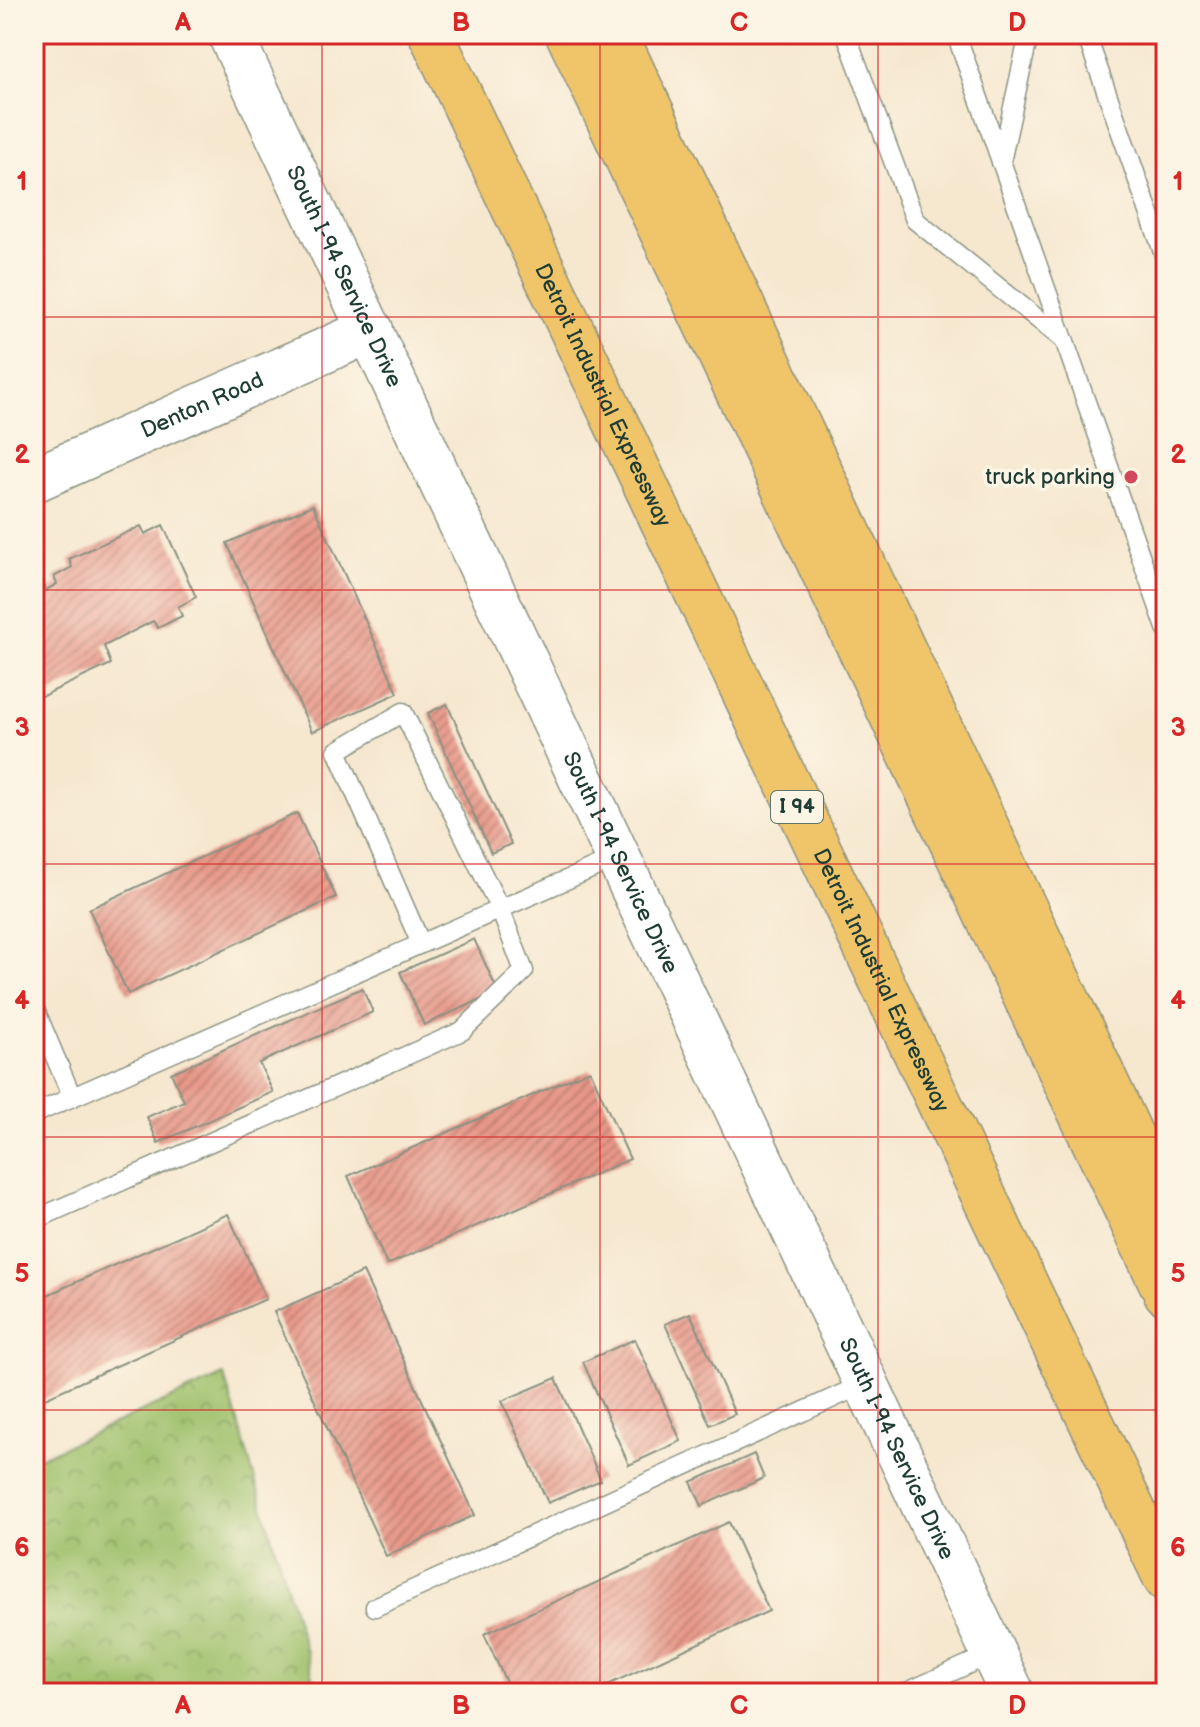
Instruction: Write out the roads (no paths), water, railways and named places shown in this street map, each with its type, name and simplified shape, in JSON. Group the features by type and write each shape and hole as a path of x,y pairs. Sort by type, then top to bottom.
{"highway":[{"name":"Detroit Industrial Expressway","path":"431,34 1166,1579"},
{"path":"568,34 1166,1293"},
{"path":"615,34 1166,1210"}],"street":[{"name":"South I-94 Service Drive","path":"230,34 1012,1693"},
{"name":"Denton Road","path":"34,480 371,330"}],"lane":[{"path":"846,34 915,220 1065,341"},
{"path":"956,34 1166,628"},
{"path":"1001,162 1029,34"},
{"path":"1086,34 1166,260"},
{"path":"34,1220 462,1031 524,971 500,909 403,712 337,751 421,944"},
{"path":"34,1114 616,858"},
{"path":"34,1007 72,1097"},
{"path":"375,1607 866,1383"},
{"path":"905,1693 993,1653"}],"place":[{"name":"truck parking","path":"1131,477"}]}
